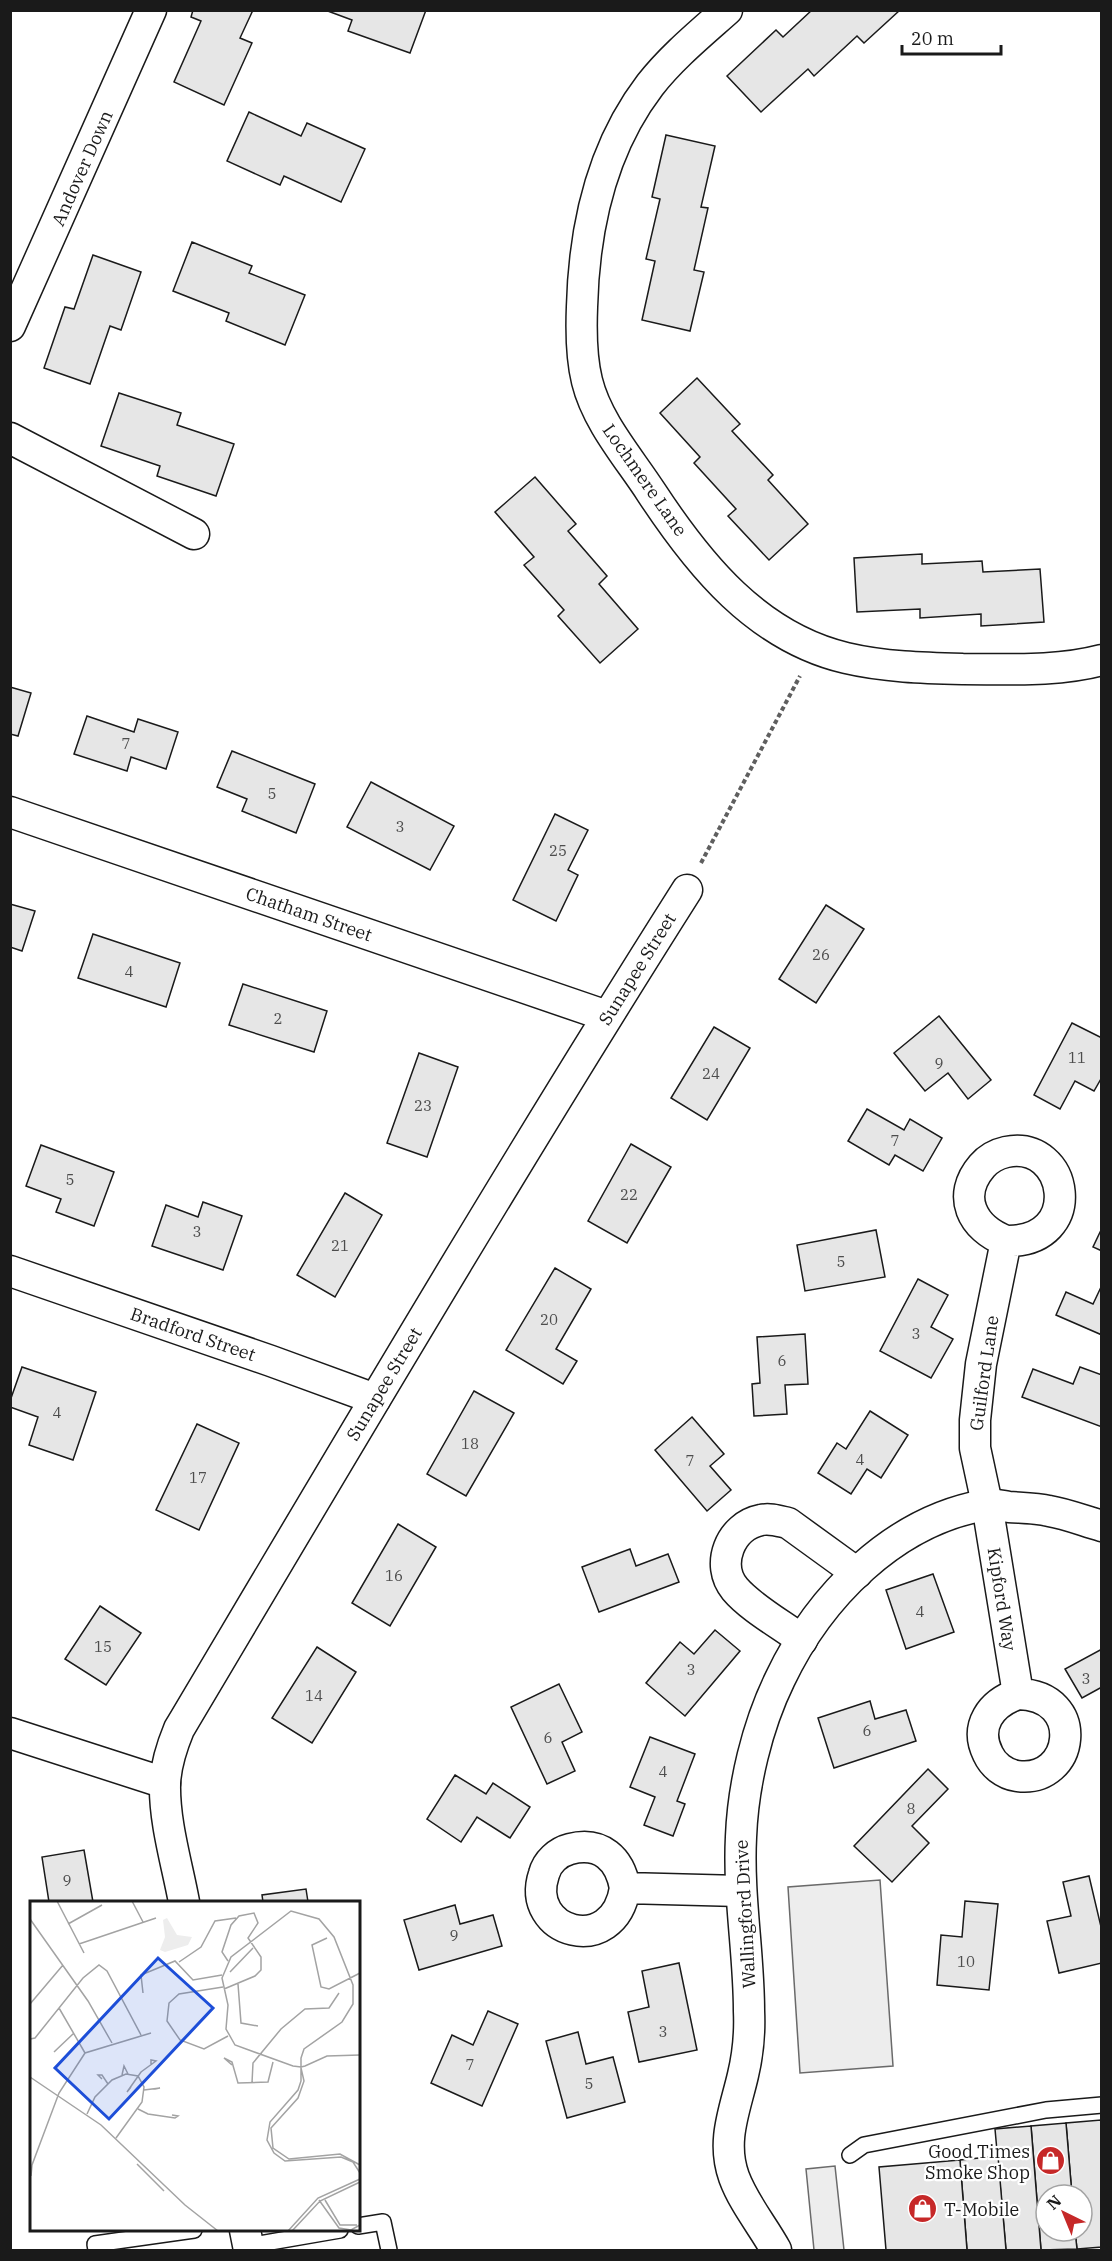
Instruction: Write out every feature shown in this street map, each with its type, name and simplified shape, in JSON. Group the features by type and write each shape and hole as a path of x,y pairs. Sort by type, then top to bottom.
{"street":[{"name":"Andover Down","path":"10,326 151,10"},
{"name":"Lochmere Lane","path":"727,10 676,56 650,85 628,117 597,189 583,266 581,343 587,383 603,418 667,516 715,576 742,605 773,628 815,648 845,658 884,665 1038,670 1077,666 1101,660"},
{"path":"10,438 194,534"},
{"name":"Chatham Street","path":"10,812 607,1016"},
{"name":"Sunapee Street","path":"184,1901 169,1820 165,1783 169,1753 178,1729 607,1016 687,890"},
{"name":"Guilford Lane","path":"987,1504 975,1449 975,1420 981,1364 1006,1241"},
{"name":"Bradford Street","path":"10,1271 271,1360 375,1399"},
{"name":"Wallingford Drive","path":"776,2250 734,2177 729,2157 728,2137 748,2049 748,1975 740,1891 741,1836 753,1758 763,1722 780,1679 802,1640 829,1601 894,1542 935,1519 987,1504 1049,1511 1101,1526"},
{"name":"Kipford Way","path":"987,1504 1018,1694"},
{"path":"802,1640 745,1599 734,1588 727,1575 725,1561 728,1546 736,1534 748,1525 761,1520 775,1519 788,1523 857,1574"},
{"path":"10,1733 165,1783"},
{"path":"625,1888 740,1891"}],"lane":[{"path":"850,2155 864,2145 1046,2110 1101,2104"},
{"path":"360,2226 383,2222 390,2250"},
{"path":"96,2250 95,2244 181,2231"},
{"path":"247,2242 326,2231"}],"path":[{"path":"687,890 815,648"}],"shaded area":[{"path":"880,1880 893,2066 800,2073 788,1887"},
{"path":"835,2166 844,2250 814,2250 806,2169"}],"building":[{"path":"193,10 253,10 240,38 252,43 224,105 174,82 201,21 191,17"},
{"path":"325,10 426,10 410,53 348,31 352,20"},
{"path":"812,10 900,10 864,43 857,36 814,76 808,69 761,112 727,76 776,30 783,37"},
{"path":"249,112 301,136 307,123 365,149 341,202 284,176 280,185 227,161"},
{"path":"666,135 715,146 701,207 708,208 694,270 704,272 690,331 642,320 655,261 646,259 660,199 652,197"},
{"path":"192,242 252,266 249,273 305,295 285,345 226,321 229,313 173,291"},
{"path":"93,255 141,272 121,330 110,326 90,384 44,368 65,307 74,309"},
{"path":"697,378 740,424 732,431 773,475 768,480 808,524 769,560 728,516 736,509 694,463 700,457 660,413"},
{"path":"119,393 181,413 177,425 234,444 216,496 157,476 160,466 101,446"},
{"path":"535,477 576,524 568,531 607,576 599,584 638,629 600,663 558,616 564,610 524,565 534,557 495,512"},
{"path":"922,554 922,564 982,561 983,572 1040,569 1044,622 981,626 981,614 920,618 920,609 857,612 854,558"},
{"path":"10,687 31,693 18,736 10,734"},
{"path":"87,716 134,732 138,719 178,732 166,769 131,757 127,771 74,754"},
{"path":"232,751 315,784 296,833 242,811 247,799 217,787"},
{"path":"371,782 454,826 430,870 347,827"},
{"path":"555,814 588,830 568,870 578,875 556,921 513,900"},
{"path":"10,904 35,911 22,951 10,947"},
{"path":"826,905 864,929 816,1003 779,979"},
{"path":"93,934 180,963 166,1007 78,978"},
{"path":"243,984 327,1011 314,1052 229,1025"},
{"path":"939,1016 991,1080 968,1099 948,1073 925,1091 894,1053"},
{"path":"1072,1023 1102,1038 1102,1077 1094,1091 1075,1081 1060,1109 1034,1095"},
{"path":"714,1027 750,1048 707,1120 671,1098"},
{"path":"419,1053 458,1067 427,1157 387,1143"},
{"path":"867,1109 904,1130 910,1119 942,1138 923,1171 895,1155 889,1165 848,1141"},
{"path":"631,1144 671,1167 627,1243 588,1221"},
{"path":"41,1145 114,1172 94,1226 56,1212 61,1199 26,1186"},
{"path":"345,1193 382,1215 335,1297 297,1275"},
{"path":"203,1202 242,1216 223,1270 152,1246 166,1205 198,1217"},
{"path":"1102,1228 1102,1251 1093,1247"},
{"path":"876,1230 885,1277 805,1291 797,1245"},
{"path":"555,1268 591,1289 556,1349 577,1361 563,1384 506,1350"},
{"path":"918,1279 948,1295 931,1327 953,1339 931,1378 880,1351"},
{"path":"1102,1285 1102,1335 1056,1315 1066,1292 1093,1304"},
{"path":"805,1334 808,1384 785,1385 787,1414 754,1416 752,1384 760,1383 757,1337"},
{"path":"22,1367 96,1392 73,1460 29,1445 38,1417 10,1407"},
{"path":"1080,1367 1102,1375 1102,1427 1022,1397 1033,1369 1073,1384"},
{"path":"474,1391 514,1413 466,1496 427,1474"},
{"path":"870,1411 908,1435 881,1478 867,1469 851,1494 818,1473 837,1443 846,1449"},
{"path":"692,1417 724,1454 710,1466 731,1490 707,1511 655,1450"},
{"path":"197,1424 239,1443 199,1530 156,1510"},
{"path":"398,1524 436,1547 390,1626 352,1603"},
{"path":"630,1549 636,1566 668,1554 679,1582 599,1612 582,1567"},
{"path":"933,1574 954,1632 906,1649 886,1590"},
{"path":"100,1606 141,1633 106,1685 65,1659"},
{"path":"715,1630 740,1651 685,1716 646,1683 680,1642 694,1654"},
{"path":"317,1647 356,1672 312,1743 272,1718"},
{"path":"1102,1649 1102,1687 1082,1698 1065,1669"},
{"path":"559,1684 582,1732 562,1742 575,1771 547,1784 511,1707"},
{"path":"870,1701 875,1719 906,1710 916,1741 834,1768 818,1718"},
{"path":"650,1737 695,1754 677,1801 685,1804 673,1836 644,1825 655,1797 630,1787"},
{"path":"928,1769 948,1789 912,1826 929,1843 892,1882 854,1846"},
{"path":"455,1775 486,1794 493,1783 530,1807 510,1838 477,1817 461,1842 427,1819"},
{"path":"84,1850 93,1901 49,1901 42,1857"},
{"path":"1089,1876 1102,1931 1102,1963 1059,1973 1047,1921 1071,1916 1063,1882"},
{"path":"306,1889 308,1901 263,1901 262,1895"},
{"path":"965,1901 998,1904 989,1990 937,1985 941,1935 962,1937"},
{"path":"455,1905 460,1924 493,1915 502,1946 419,1970 404,1920"},
{"path":"679,1963 697,2050 639,2062 628,2012 649,2007 642,1971"},
{"path":"488,2011 518,2024 482,2106 431,2083 452,2035 473,2045"},
{"path":"578,2032 586,2064 613,2057 625,2102 567,2118 546,2041"},
{"path":"1101,2120 1102,2247 1077,2249 1076,2243 1094,2243 1094,2183 1071,2183 1066,2123"},
{"name":"Good Times Smoke Shop","path":"1066,2123 1071,2183 1036,2183 1031,2126"},
{"path":"1031,2126 1036,2183 1034,2243 1040,2243 1041,2250 1006,2250 995,2129"},
{"path":"998,2156 1006,2250 967,2250 960,2160"},
{"name":"T-Mobile","path":"960,2160 967,2250 886,2250 879,2167"},
{"name":"Good Times Smoke Shop","path":"1040,2243 1076,2243 1077,2249 1041,2250"}],"place":[{"name":"Good Times Smoke Shop","path":"1051,2161"},
{"name":"T-Mobile","path":"923,2209"}]}
